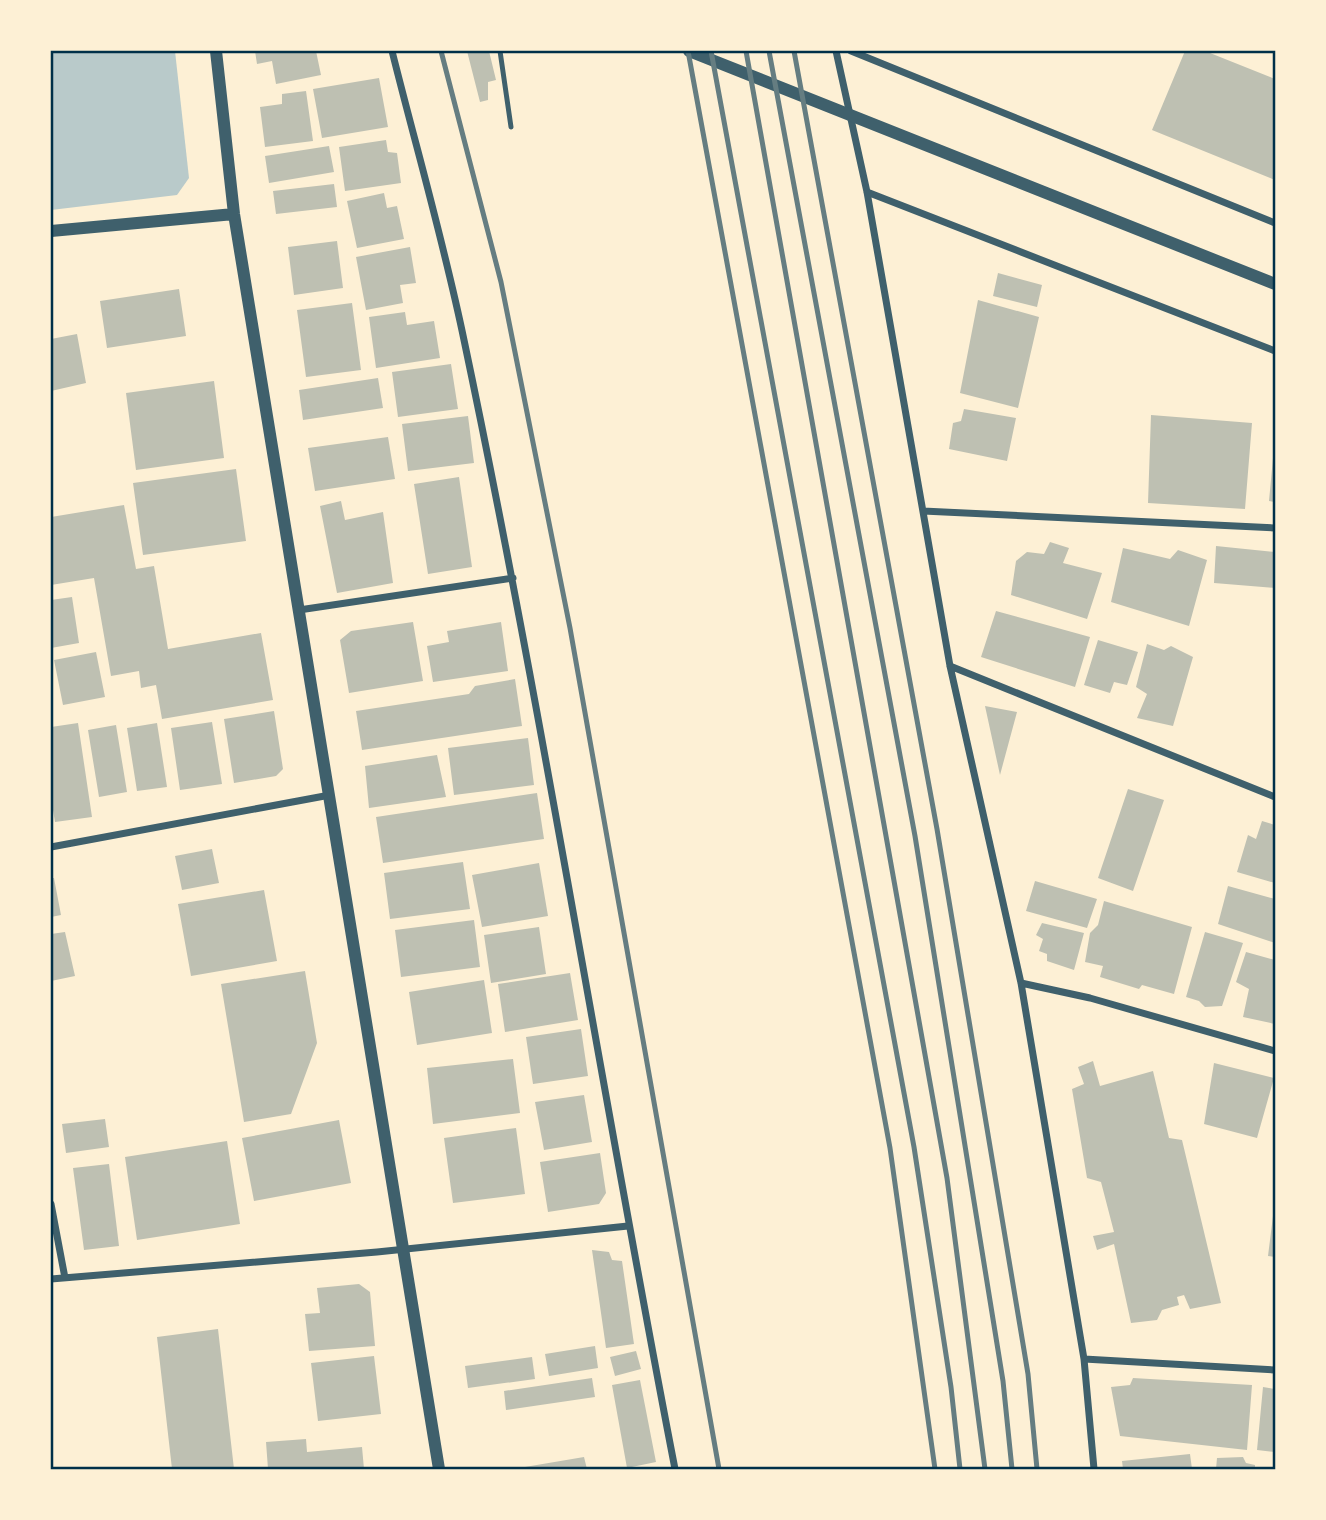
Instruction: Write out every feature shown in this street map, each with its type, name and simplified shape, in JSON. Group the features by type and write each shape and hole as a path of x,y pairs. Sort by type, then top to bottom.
{"street":[{"path":"216,51 234,214 439,1469"},
{"path":"392,51 464,335 513,578 628,1226 675,1469"},
{"path":"689,51 1275,284"},
{"path":"836,51 867,192 950,666 1021,983 1084,1359 1094,1469"},
{"path":"851,51 1275,223"},
{"path":"867,192 1275,351"},
{"path":"51,231 234,214"},
{"path":"923,511 1275,528"},
{"path":"299,610 513,578"},
{"path":"950,666 1275,797"},
{"path":"51,847 330,795"},
{"path":"1021,983 1090,998 1275,1051"},
{"path":"51,1204 65,1278"},
{"path":"51,1279 402,1250 628,1226"},
{"path":"1084,1359 1275,1370"}],"lane":[{"path":"500,51 511,127"}],"shaded area":[{"path":"51,51 175,51 189,178 177,195 51,210"}],"building":[{"path":"255,51 316,51 321,75 276,84 272,61 257,64"},
{"path":"467,51 489,51 496,80 488,82 488,100 480,102"},
{"path":"1185,51 1205,51 1275,79 1275,180 1152,130"},
{"path":"379,78 388,127 322,138 313,89"},
{"path":"306,91 313,141 265,147 260,107 282,104 282,94"},
{"path":"386,140 388,152 397,153 401,183 345,191 339,147"},
{"path":"329,146 334,172 269,183 265,156"},
{"path":"334,184 337,207 276,214 273,191"},
{"path":"384,193 387,208 397,206 404,239 357,248 347,201"},
{"path":"337,241 343,288 294,295 288,247"},
{"path":"410,247 416,283 400,285 403,303 366,310 356,257"},
{"path":"998,273 1042,285 1037,307 993,296"},
{"path":"179,289 186,336 107,348 100,301"},
{"path":"978,300 1039,317 1018,408 960,393"},
{"path":"352,303 361,370 306,377 297,310"},
{"path":"405,312 407,325 434,321 440,358 376,368 369,317"},
{"path":"77,334 86,383 51,391 51,339"},
{"path":"451,364 458,409 398,417 392,372"},
{"path":"378,378 383,408 303,420 299,390"},
{"path":"214,381 224,458 136,470 126,393"},
{"path":"964,409 1016,418 1007,461 949,449 953,423 961,421"},
{"path":"1151,415 1252,423 1245,509 1148,503"},
{"path":"468,416 474,463 408,471 402,424"},
{"path":"388,437 395,479 315,491 308,448"},
{"path":"1275,458 1275,502 1269,501"},
{"path":"236,469 246,541 143,555 133,483"},
{"path":"459,477 472,567 428,574 414,484"},
{"path":"341,501 345,520 383,512 393,583 337,593 320,506"},
{"path":"124,505 136,569 154,566 168,649 261,633 273,700 162,719 156,685 141,688 139,671 111,676 94,578 51,585 51,517"},
{"path":"1050,542 1069,548 1063,563 1102,573 1087,619 1011,595 1016,561 1027,552 1044,554"},
{"path":"1216,546 1275,552 1275,588 1214,583"},
{"path":"1123,548 1170,559 1178,550 1207,560 1189,626 1111,602"},
{"path":"72,597 79,643 51,648 51,600"},
{"path":"996,611 1090,637 1075,687 981,657"},
{"path":"413,622 423,681 349,693 340,640 351,631"},
{"path":"501,622 508,671 433,682 427,646 449,642 447,631"},
{"path":"1098,640 1138,652 1127,685 1114,682 1110,693 1084,685"},
{"path":"1147,644 1164,650 1171,646 1193,657 1173,726 1137,718 1147,694 1136,687"},
{"path":"96,652 105,697 63,705 54,660"},
{"path":"515,679 522,726 362,750 356,711 469,694 475,686"},
{"path":"985,706 1017,712 1000,775"},
{"path":"274,711 283,769 276,776 234,783 224,719"},
{"path":"212,722 222,784 180,790 171,728"},
{"path":"78,723 92,817 55,822 51,798 51,727"},
{"path":"157,723 167,787 137,791 127,728"},
{"path":"116,725 127,792 99,797 88,730"},
{"path":"528,738 534,785 454,795 448,748"},
{"path":"437,755 446,797 369,808 365,766"},
{"path":"1128,789 1164,800 1133,891 1098,878"},
{"path":"537,793 544,839 383,863 376,817"},
{"path":"1262,821 1275,825 1275,883 1237,872 1248,835 1256,839"},
{"path":"212,849 219,883 182,890 175,856"},
{"path":"463,862 470,909 390,919 384,873"},
{"path":"539,863 548,916 482,927 472,875"},
{"path":"51,878 54,878 61,915 51,917"},
{"path":"1035,881 1097,899 1087,928 1026,911"},
{"path":"1228,886 1275,899 1275,943 1218,924"},
{"path":"264,890 277,961 191,976 178,904"},
{"path":"1104,901 1192,927 1174,994 1142,985 1139,989 1100,977 1103,966 1085,962 1090,933 1098,925"},
{"path":"474,920 480,967 401,977 395,930"},
{"path":"1042,923 1084,933 1074,970 1047,961 1047,954 1039,951 1043,939 1036,935"},
{"path":"539,927 546,974 491,983 484,935"},
{"path":"65,932 75,976 51,981 51,934"},
{"path":"1205,932 1243,943 1222,1006 1205,1007 1199,1001 1186,997"},
{"path":"1246,952 1275,960 1275,1024 1243,1017 1249,989 1236,982"},
{"path":"305,971 317,1043 291,1114 244,1122 221,984"},
{"path":"570,973 578,1020 505,1032 498,984"},
{"path":"484,980 492,1033 417,1045 409,992"},
{"path":"581,1029 588,1076 533,1084 526,1037"},
{"path":"513,1059 520,1113 433,1124 427,1068"},
{"path":"1093,1061 1100,1086 1153,1071 1169,1138 1182,1140 1221,1303 1190,1309 1184,1295 1177,1297 1179,1305 1162,1310 1157,1320 1131,1323 1114,1244 1097,1250 1093,1236 1114,1232 1101,1182 1087,1178 1072,1089 1084,1084 1078,1067"},
{"path":"1214,1063 1274,1078 1257,1138 1204,1124"},
{"path":"584,1095 592,1142 544,1150 535,1102"},
{"path":"105,1119 109,1147 66,1153 62,1124"},
{"path":"339,1120 351,1183 254,1201 242,1138"},
{"path":"516,1128 525,1194 453,1203 444,1138"},
{"path":"227,1141 240,1224 137,1240 125,1157"},
{"path":"600,1153 606,1193 599,1204 548,1212 540,1162"},
{"path":"109,1164 119,1246 84,1250 73,1168"},
{"path":"1275,1208 1275,1257 1268,1256"},
{"path":"592,1250 609,1252 612,1260 622,1261 634,1344 606,1348"},
{"path":"359,1284 370,1292 375,1346 309,1351 305,1314 320,1313 317,1288"},
{"path":"218,1329 234,1469 172,1469 157,1337"},
{"path":"595,1346 598,1368 549,1376 545,1354"},
{"path":"636,1351 641,1369 615,1376 610,1357"},
{"path":"374,1356 381,1414 318,1421 311,1363"},
{"path":"532,1357 535,1379 468,1388 465,1366"},
{"path":"592,1378 595,1397 506,1410 504,1391"},
{"path":"1133,1378 1252,1385 1247,1450 1120,1436 1111,1387 1130,1385"},
{"path":"640,1380 656,1462 627,1468 612,1385"},
{"path":"1263,1387 1275,1389 1275,1452 1257,1450"},
{"path":"306,1439 307,1452 362,1447 364,1469 268,1469 266,1442"},
{"path":"1190,1454 1192,1469 1123,1469 1122,1461"},
{"path":"584,1457 587,1469 519,1469 519,1468"},
{"path":"1243,1457 1246,1463 1255,1465 1255,1469 1216,1469 1217,1458"}],"railway":[{"path":"441,51 501,282 570,628 719,1469"},
{"path":"688,51 890,1148 935,1469"},
{"path":"711,51 914,1147 951,1387 960,1469"},
{"path":"746,51 947,1178 985,1469"},
{"path":"769,51 915,836 1003,1381 1012,1469"},
{"path":"794,51 937,829 1028,1374 1037,1469"}]}
